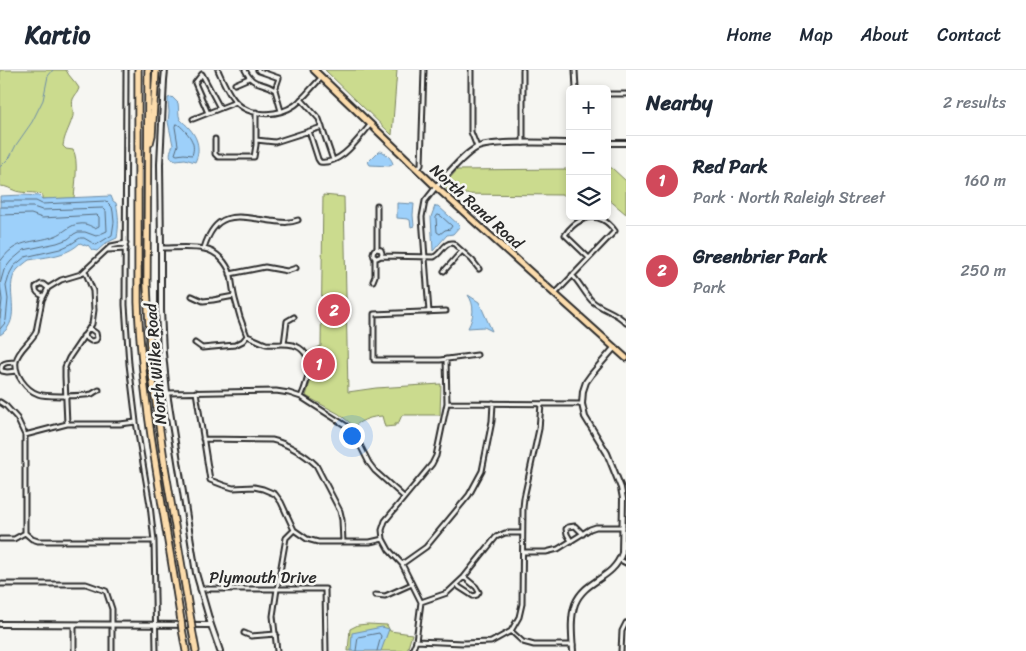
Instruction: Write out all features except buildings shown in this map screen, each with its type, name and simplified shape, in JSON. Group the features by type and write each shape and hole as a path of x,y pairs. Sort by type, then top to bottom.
{"highway":[{"path":"137,70 138,302 142,374 186,651"},
{"path":"148,70 147,285 151,367 165,467 196,651"},
{"path":"148,150 152,135 156,70"}],"main road":[{"name":"North Rand Road","path":"314,70 436,186 626,358"}],"street":[{"name":"North Wilke Road","path":"126,70 125,305 129,364 136,422 154,541 156,651"},
{"name":"North Wilke Road","path":"165,70 160,164 160,310 163,353 196,573 220,651"},
{"path":"206,70 195,83 208,113"},
{"path":"218,70 232,98 243,108 261,113 277,113 295,105 322,78"},
{"path":"245,70 253,82 275,90"},
{"path":"258,70 279,78 275,90 281,111"},
{"path":"418,169 421,164 424,70"},
{"path":"471,70 471,132 477,147"},
{"path":"523,70 523,143"},
{"path":"576,70 576,85"},
{"path":"202,74 220,108"},
{"path":"235,84 249,78"},
{"path":"611,94 626,94"},
{"path":"301,99 316,115 333,160"},
{"path":"194,119 236,102"},
{"path":"215,139 215,154 218,157 254,157 256,153 256,112"},
{"path":"309,131 319,161 323,163 341,157 371,124"},
{"path":"256,140 275,142 322,127"},
{"path":"429,312 422,217 426,201 436,186 477,147 491,144 566,143"},
{"path":"611,143 626,143"},
{"path":"373,281 375,276 375,257 373,253 377,249 377,205"},
{"path":"204,248 214,226 229,217 241,216 289,223 298,220"},
{"path":"554,294 572,276 615,231 603,220 584,218 565,235 589,258"},
{"path":"99,390 92,394 48,396 38,394 32,391 18,375 16,362 17,357 34,337 43,296 48,288 61,280 81,274 111,246 126,243"},
{"path":"375,257 434,257 448,243 453,243 479,269"},
{"path":"161,248 204,248 220,257 230,274 240,320 247,336 265,344 295,346 302,349 306,355 307,383 301,397"},
{"path":"108,250 126,249"},
{"path":"377,249 381,250 381,256"},
{"path":"444,271 462,251"},
{"path":"230,274 265,267 287,271 296,268"},
{"path":"67,424 65,367 92,324 93,291 85,271"},
{"path":"572,276 580,283 592,300 626,322"},
{"path":"43,296 38,293 36,286 43,284 48,288"},
{"path":"192,296 203,301 234,296"},
{"path":"446,312 374,314 374,360 446,360 477,354"},
{"path":"284,344 287,321 294,317"},
{"path":"83,336 91,341 96,340 96,333 89,328"},
{"path":"195,343 202,348 234,345 243,341 247,336"},
{"path":"573,651 573,612 577,600 585,590 614,569 620,560 623,545 623,498 621,488 607,453 585,417 582,404 582,390 586,382 614,348"},
{"path":"412,651 416,641 421,602 402,564 388,550 383,539 382,530 385,521 432,464 436,456 447,403 446,360"},
{"path":"16,362 4,363 1,369 8,372 17,371"},
{"path":"168,393 276,391 289,392 301,397 348,427 375,471 404,497"},
{"path":"196,392 210,480 223,486 233,488 254,487 275,494 281,502 294,530 308,540 318,542 370,542 383,539"},
{"path":"0,402 12,411 25,435 25,533 36,541 154,541"},
{"path":"447,403 582,404"},
{"path":"402,564 426,546 469,495 482,471 492,421 493,403"},
{"path":"416,641 491,642 511,631 519,617 522,604 524,498 539,429 541,404"},
{"path":"25,435 67,424 120,424 136,422"},
{"path":"203,439 272,440 280,442 311,460 316,465 340,512 343,542"},
{"path":"571,541 566,532 568,527 574,526 583,534"},
{"path":"523,552 546,552 558,549 596,527 622,527"},
{"path":"277,651 273,616 286,538 294,530"},
{"path":"421,602 447,593 464,576 496,537 505,533 522,532"},
{"path":"0,539 14,539 25,533"},
{"path":"620,560 626,563"},
{"path":"457,584 473,596 477,595 479,592 476,587 464,576"},
{"path":"0,584 86,584 106,591 112,609 112,651"},
{"path":"376,595 385,596 412,584"},
{"name":"Plymouth Drive","path":"200,589 325,589 326,651"},
{"path":"621,651 622,631 626,623"},
{"path":"0,624 211,625"},
{"path":"74,625 74,651"},
{"path":"511,631 523,642 534,645 573,645"},
{"path":"244,633 251,636 276,634"}],"green space":[{"path":"0,70 66,70 79,88 73,99 73,117 63,146 66,149 73,150 75,154 74,198 42,199 42,195 39,194 19,192 0,186"},
{"path":"325,70 397,70 392,135"},
{"path":"611,168 626,181 626,214 611,201"},
{"path":"566,169 566,193 564,195 452,194 444,185 457,170"},
{"path":"323,195 344,197 348,392 376,388 441,384 440,415 402,415 398,424 385,427 382,416 378,416 364,420 354,426 339,414 306,396 312,376 308,352 321,346"},
{"path":"358,625 387,625 390,631 412,634 407,651 348,651 350,629"}],"water":[{"path":"172,97 178,103 180,119 192,132 196,140 198,153 195,162 171,158 170,153 173,145 168,122 168,98"},
{"path":"381,151 388,156 393,164 390,166 370,165 368,162"},
{"path":"0,196 39,196 42,199 111,196 116,203 118,212 117,238 106,243 97,251 92,250 88,245 80,243 62,254 29,260 17,270 13,277 11,321 0,335"},
{"path":"397,203 414,204 414,226 411,227 410,220 408,219 397,218"},
{"path":"435,206 438,206 460,226 453,234 447,235 433,251 431,217"},
{"path":"468,295 479,302 492,331 484,327 468,328 472,320 473,311"},
{"path":"382,627 389,629 381,651 351,651 352,633"}],"waterway":[{"path":"0,167 10,157 32,122 43,100 48,76 53,70"}],"place":[{"name":"Greenbrier Park","path":"334,310"},
{"name":"Red Park","path":"319,364"}]}
